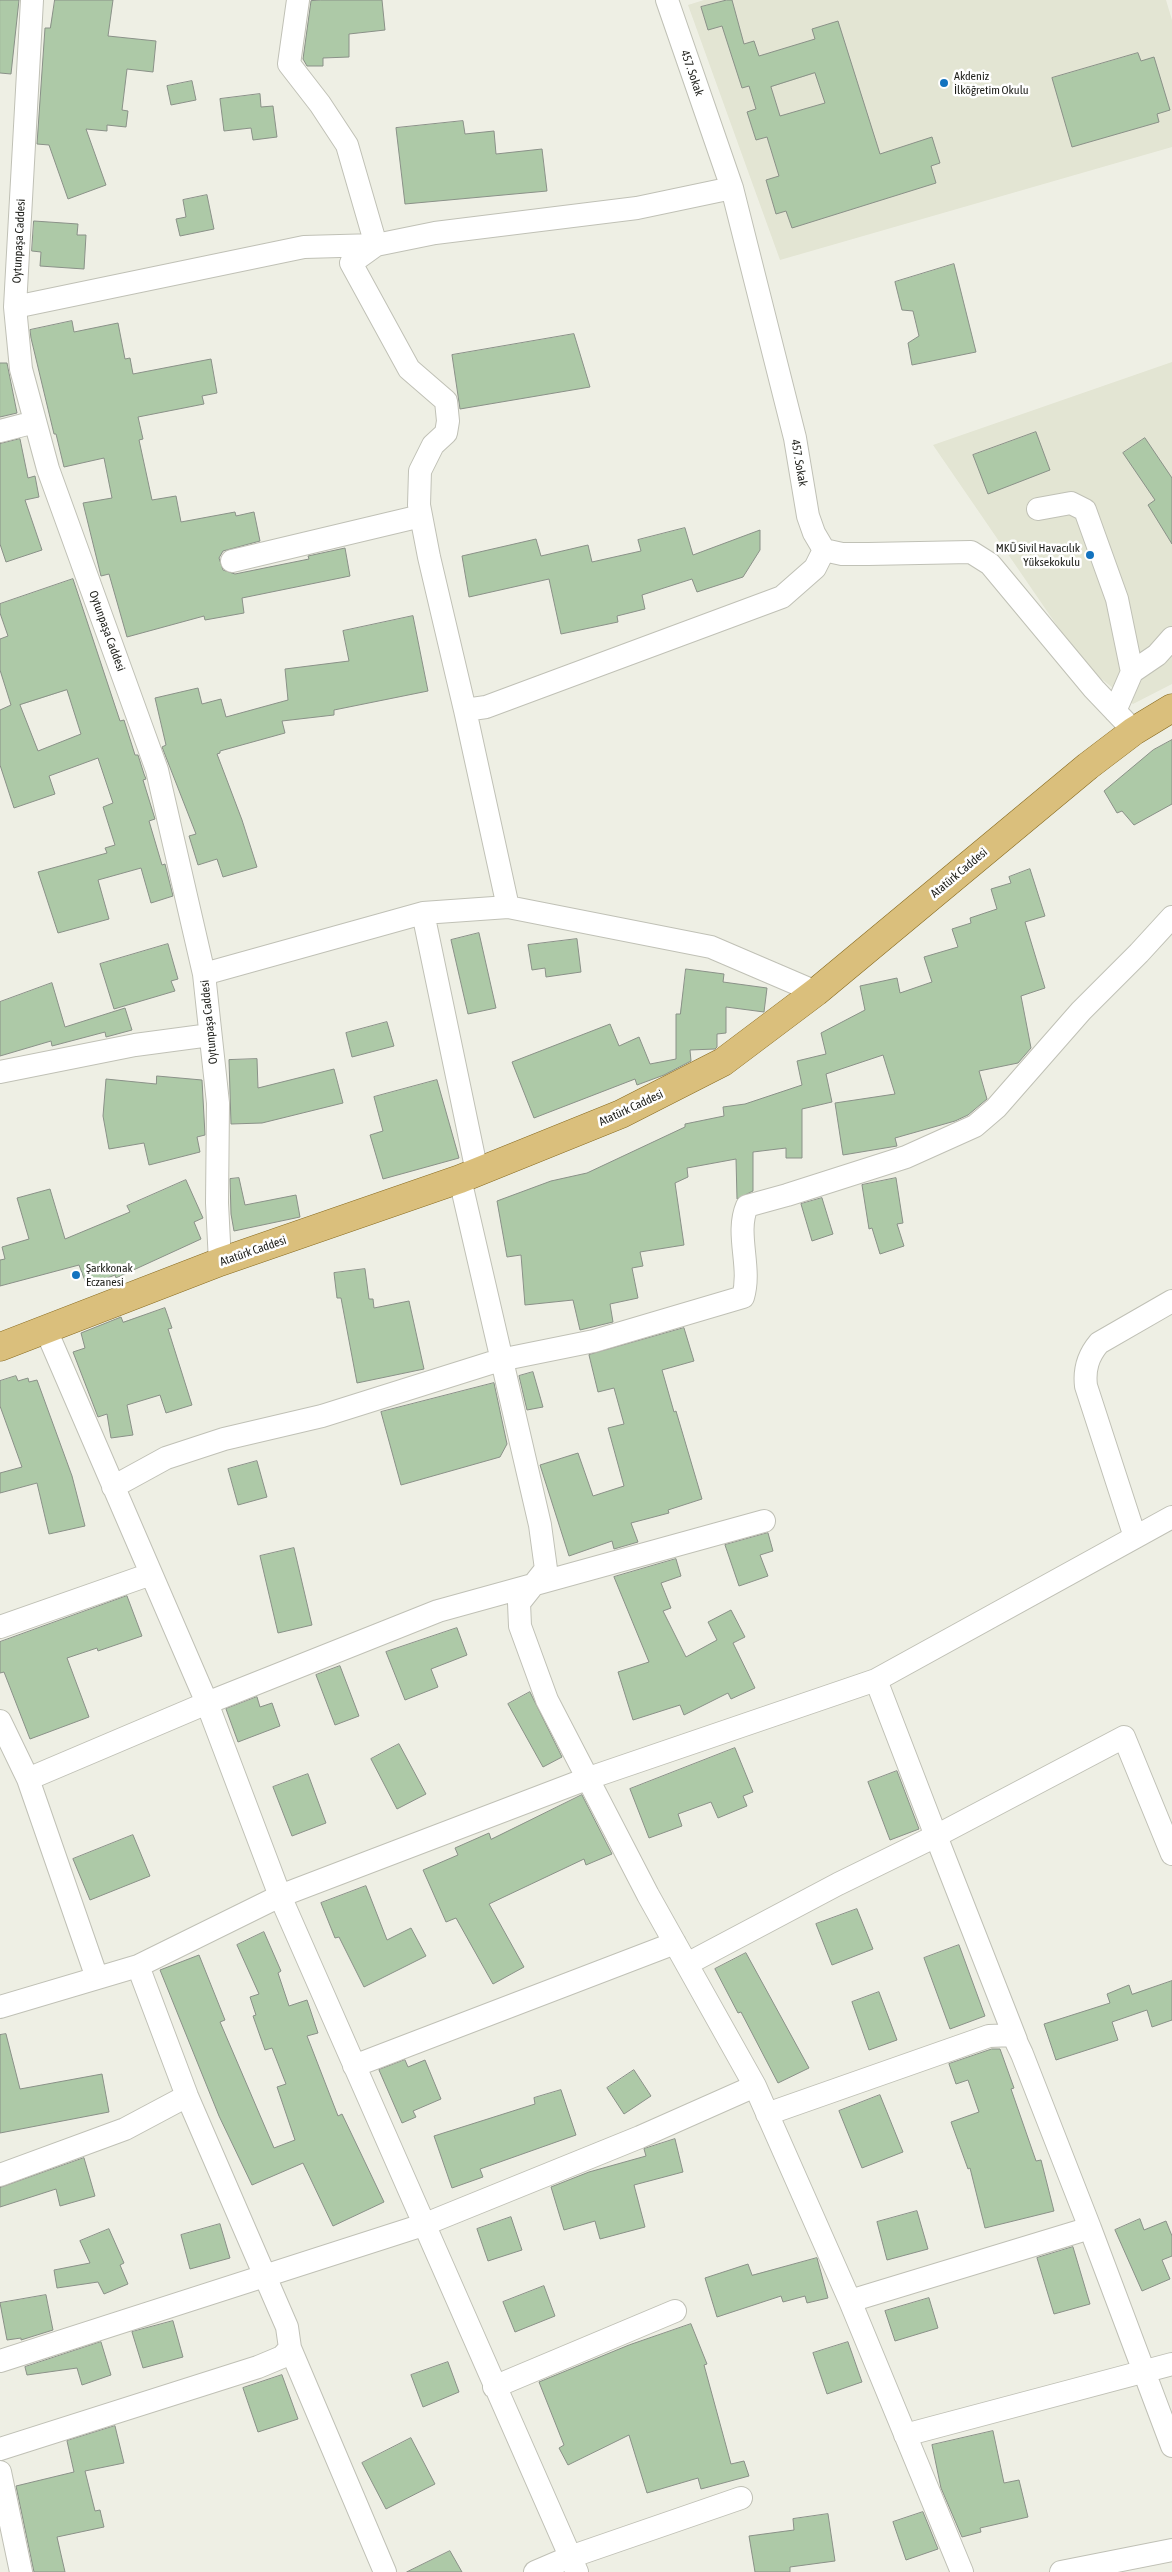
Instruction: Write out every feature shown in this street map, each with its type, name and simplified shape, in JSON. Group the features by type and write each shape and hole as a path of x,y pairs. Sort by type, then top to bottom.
{"main road":[{"name":"Atatürk Caddesi","path":"0,1347 220,1262 469,1176 621,1114 723,1062 816,992 1088,766 1134,731 1172,708"}],"street":[{"name":"Oytunpaşa Caddesi","path":"32,0 9,245 21,369 48,469 157,770 204,974 218,1103 217,1204 220,1262"},
{"path":"298,0 289,64 320,104 347,145 376,244"},
{"name":"457. Sokak","path":"667,0 732,188 795,438 808,516 814,533 824,550"},
{"path":"15,307 304,247 376,244 435,233 637,208 732,188"},
{"path":"376,244 351,263 409,369 446,401 448,420 446,433 433,445 420,471 421,516 508,907"},
{"path":"0,432 36,422"},
{"path":"1038,509 1071,503 1085,510 1117,599 1132,672"},
{"path":"232,561 421,516"},
{"path":"465,710 486,707 782,598 815,568 824,550 842,554 971,552 990,564 1114,711 1134,731"},
{"path":"1114,711 1132,672 1157,654 1172,638"},
{"path":"204,974 423,913 508,907 711,947 816,992"},
{"path":"423,913 500,1360 540,1525 546,1569 520,1603 520,1626 547,1700 675,1943 755,2086 850,2301 962,2572"},
{"path":"113,1487 166,1458 224,1439 322,1416 500,1360 594,1341 743,1297 746,1285 742,1217 748,1206 906,1157 975,1126 996,1108 1081,1010 1172,917"},
{"path":"0,1072 135,1045 210,1035"},
{"path":"1135,1537 1086,1386 1086,1367 1088,1358 1099,1343 1172,1301"},
{"path":"46,1330 207,1703 280,1896 573,2565"},
{"path":"0,2007 138,1966 280,1896 589,1778 876,1680 1172,1516"},
{"path":"28,1779 207,1703 438,1611 764,1521"},
{"path":"0,1627 151,1574"},
{"path":"876,1680 1090,2228 1172,2446"},
{"path":"0,1721 28,1779 97,1978"},
{"path":"687,1964 838,1884 936,1836 1124,1736 1172,1854"},
{"path":"354,2066 675,1943"},
{"path":"138,1966 187,2096 287,2327 290,2348 385,2572"},
{"path":"767,2114 988,2036 1013,2034 1016,2040"},
{"path":"0,2361 423,2225 640,2137 755,2086"},
{"path":"0,2175 125,2129 187,2096"},
{"path":"850,2301 1090,2228"},
{"path":"494,2387 675,2311"},
{"path":"0,2449 258,2367 282,2357 290,2348"},
{"path":"905,2435 1172,2364"},
{"path":"0,2472 21,2572"},
{"path":"535,2572 573,2565 741,2498"},
{"path":"1061,2572 1172,2550"}],"shaded area":[{"name":"Akdeniz İlköğretim Okulu","path":"704,0 1166,0 1172,20 1172,147 780,260 688,5"},
{"name":"MKÜ Sivil Havacılık Yüksekokulu","path":"1172,362 1172,684 1133,704 1084,665 933,445"}],"building":[{"path":"0,0 19,0 11,74 0,73"},
{"path":"55,0 113,0 108,36 156,41 153,72 127,69 122,110 128,111 126,127 107,125 107,131 86,129 106,185 68,199 49,145 37,144 45,28 50,28"},
{"path":"382,0 385,30 349,34 349,57 323,58 323,66 307,66 303,59 311,1"},
{"path":"732,0 744,44 754,41 759,56 815,39 812,29 838,21 880,154 932,137 940,163 931,166 936,183 792,228 786,211 776,214 766,180 779,176 767,137 756,140 747,112 756,109 749,86 742,88 722,26 708,30 701,7","holes":["815,73 825,103 780,116 771,87"]},
{"path":"1138,53 1141,61 1154,57 1170,110 1157,114 1159,122 1072,147 1052,78"},
{"path":"192,81 196,100 171,105 167,86"},
{"path":"260,94 261,107 273,106 277,137 253,140 251,128 224,131 220,99"},
{"path":"463,121 465,134 494,131 496,154 542,149 547,191 405,204 396,128"},
{"path":"207,195 214,229 180,236 176,219 186,217 183,200"},
{"path":"34,221 78,224 77,235 86,235 84,269 40,266 41,252 32,251"},
{"path":"954,264 976,352 912,365 908,343 919,336 913,311 902,310 895,282"},
{"path":"72,321 74,332 118,323 125,359 130,358 133,374 211,359 217,393 202,396 204,404 138,417 143,439 139,440 152,500 176,496 181,522 235,512 236,516 254,512 260,541 223,551 219,558 223,570 235,574 309,559 308,556 345,548 350,576 242,598 244,613 205,620 204,616 127,637 109,574 101,576 83,503 112,498 104,458 64,467 56,434 54,434 31,338 30,330"},
{"path":"574,334 590,387 460,409 452,355"},
{"path":"0,363 7,363 17,413 0,417"},
{"path":"1036,432 1050,470 988,494 973,455"},
{"path":"1145,438 1172,478 1172,544 1148,505 1155,500 1123,453"},
{"path":"20,439 28,478 35,476 39,497 25,500 42,550 6,562 0,544 0,444"},
{"path":"685,528 693,555 760,530 760,550 743,577 697,592 692,579 642,595 645,609 617,616 618,622 561,634 549,579 469,597 462,556 536,539 541,556 588,545 592,562 641,551 638,540"},
{"path":"73,579 120,721 124,720 135,755 138,755 146,779 143,780 155,819 149,821 162,865 165,864 173,896 151,903 141,868 98,880 109,919 58,933 38,872 107,853 105,848 115,845 103,807 113,803 98,758 49,776 55,794 14,808 0,765 0,710 11,705 0,670 0,639 8,636 0,613 0,604","holes":["67,690 81,734 38,751 20,705"]},
{"path":"413,616 428,691 334,710 334,715 282,721 285,733 220,751 217,754 242,820 257,867 223,877 217,859 198,865 189,836 196,834 162,747 166,745 155,698 198,688 202,704 221,699 226,717 288,700 285,669 349,661 343,631"},
{"path":"1172,740 1172,804 1134,825 1122,811 1117,813 1104,791 1153,750"},
{"path":"1030,869 1045,916 1025,922 1045,988 1021,996 1031,1048 1018,1063 979,1071 987,1099 968,1115 955,1121 895,1138 897,1146 843,1155 835,1103 895,1094 883,1055 826,1074 832,1102 802,1109 802,1158 786,1158 786,1148 753,1152 753,1191 737,1199 736,1159 687,1168 688,1177 675,1183 684,1245 640,1252 643,1266 632,1268 638,1298 610,1304 613,1322 580,1330 573,1300 525,1305 521,1255 507,1257 497,1201 551,1181 587,1173 685,1127 685,1124 724,1116 723,1107 745,1104 802,1085 797,1061 826,1054 821,1033 865,1010 860,986 897,978 900,993 932,982 924,957 958,947 952,929 971,923 970,918 997,909 991,889 1011,883 1009,877"},
{"path":"479,933 496,1008 468,1014 451,940"},
{"path":"577,939 581,972 546,977 545,968 532,970 528,945"},
{"path":"168,944 178,979 171,981 175,991 114,1009 100,964"},
{"path":"686,969 724,974 723,982 767,988 764,1012 726,1007 726,1033 717,1034 717,1047 715,1049 690,1050 691,1061 664,1075 637,1085 635,1079 534,1118 512,1062 610,1024 619,1046 639,1037 650,1064 676,1059 676,1014 680,1014"},
{"path":"52,983 65,1027 125,1008 132,1030 106,1037 105,1032 52,1046 51,1041 0,1056 0,1002"},
{"path":"387,1022 394,1046 352,1057 346,1033"},
{"path":"257,1059 258,1088 334,1069 343,1103 262,1123 231,1124 229,1060"},
{"path":"157,1076 202,1080 205,1135 197,1137 200,1152 149,1165 144,1143 109,1149 103,1116 106,1079 156,1084"},
{"path":"437,1080 459,1158 383,1179 370,1135 383,1131 374,1097"},
{"path":"239,1178 245,1205 296,1195 300,1217 234,1231 231,1214 230,1179"},
{"path":"896,1178 903,1223 897,1224 904,1246 880,1254 872,1228 869,1229 862,1185"},
{"path":"186,1180 203,1218 194,1222 201,1239 116,1278 115,1275 87,1286 79,1265 0,1286 0,1260 5,1259 2,1247 29,1239 17,1198 50,1189 65,1239 130,1212 127,1206"},
{"path":"822,1198 833,1234 812,1241 801,1204"},
{"path":"365,1269 369,1299 373,1299 374,1308 409,1301 424,1369 357,1383 341,1298 337,1298 334,1273"},
{"path":"165,1308 172,1328 168,1329 192,1405 166,1413 160,1395 127,1405 133,1435 111,1438 107,1414 98,1417 73,1352 85,1348 81,1333 121,1317 123,1322"},
{"path":"684,1328 694,1361 662,1370 702,1499 668,1510 669,1513 631,1523 638,1542 614,1549 612,1541 569,1556 540,1465 578,1453 593,1496 624,1486 608,1428 624,1424 614,1388 598,1392 589,1355"},
{"path":"533,1372 543,1407 527,1410 519,1376"},
{"path":"16,1376 18,1381 28,1378 29,1382 37,1380 72,1476 85,1526 49,1534 37,1483 0,1493 0,1473 22,1467 0,1406 0,1381"},
{"path":"494,1383 507,1444 500,1457 401,1485 381,1412"},
{"path":"257,1461 267,1497 238,1505 228,1469"},
{"path":"768,1533 773,1551 760,1555 768,1576 739,1586 725,1545"},
{"path":"294,1548 312,1625 278,1633 260,1556"},
{"path":"676,1559 681,1576 661,1583 671,1608 663,1611 686,1657 717,1640 708,1622 731,1610 745,1637 733,1643 755,1688 731,1699 728,1693 684,1715 680,1705 633,1720 618,1672 649,1662 614,1577"},
{"path":"127,1596 142,1636 98,1651 97,1648 67,1658 89,1717 30,1739 4,1672 0,1673 0,1642"},
{"path":"457,1628 467,1655 431,1669 438,1687 405,1700 386,1652"},
{"path":"340,1666 359,1716 335,1725 316,1675"},
{"path":"530,1692 562,1757 543,1767 508,1704"},
{"path":"257,1697 260,1707 272,1703 280,1726 238,1742 226,1709"},
{"path":"399,1744 426,1794 397,1809 371,1759"},
{"path":"735,1748 753,1792 743,1796 747,1806 718,1818 711,1802 678,1814 682,1826 649,1838 630,1789"},
{"path":"897,1771 919,1829 890,1840 868,1782"},
{"path":"308,1774 326,1823 292,1836 273,1787"},
{"path":"582,1795 612,1854 586,1865 584,1859 489,1904 524,1967 493,1984 456,1918 446,1922 423,1870 458,1855 455,1848 489,1833 491,1839"},
{"path":"133,1835 150,1876 90,1900 73,1859"},
{"path":"366,1886 387,1940 411,1928 426,1956 364,1987 339,1937 335,1938 321,1903"},
{"path":"857,1909 873,1949 832,1965 816,1924"},
{"path":"264,1932 281,1971 278,1973 289,2006 307,2000 318,2033 307,2036 338,2116 342,2114 384,2202 333,2226 303,2163 252,2185 219,2116 160,1970 199,1955 225,2020 220,2022 274,2148 295,2140 277,2087 286,2084 272,2048 265,2050 253,2016 256,2015 250,1997 259,1994 237,1945"},
{"path":"959,1945 985,2016 950,2029 924,1958"},
{"path":"746,1953 809,2068 778,2083 741,2012 738,2013 715,1969"},
{"path":"1172,1981 1172,2020 1152,2027 1147,2010 1112,2022 1118,2040 1056,2060 1044,2024 1110,2003 1107,1994 1129,1985 1132,1994"},
{"path":"879,1992 897,2040 869,2050 852,2002"},
{"path":"6,2034 20,2089 102,2074 109,2112 0,2133 0,2035"},
{"path":"992,2049 1000,2049 1014,2088 1011,2089 1036,2161 1041,2160 1054,2211 985,2228 970,2168 968,2169 951,2122 979,2112 968,2080 956,2084 949,2064"},
{"path":"405,2060 408,2067 425,2060 441,2099 413,2111 416,2117 402,2123 379,2070"},
{"path":"634,2070 651,2096 624,2114 607,2088"},
{"path":"561,2090 576,2135 480,2169 483,2177 452,2188 434,2136 535,2104 534,2098"},
{"path":"880,2095 903,2152 862,2168 839,2111"},
{"path":"675,2139 683,2172 634,2185 645,2227 600,2239 595,2221 564,2230 551,2187 589,2172 646,2156 644,2149"},
{"path":"84,2158 95,2196 60,2206 56,2189 0,2207 0,2188"},
{"path":"917,2211 928,2249 887,2260 877,2222"},
{"path":"511,2217 522,2250 488,2261 477,2229"},
{"path":"1140,2219 1144,2230 1166,2221 1172,2236 1172,2256 1162,2260 1170,2279 1142,2291 1115,2230"},
{"path":"220,2224 230,2258 190,2269 181,2235"},
{"path":"109,2229 124,2263 120,2265 128,2284 104,2294 98,2282 57,2288 54,2270 90,2263 80,2241"},
{"path":"1073,2247 1090,2304 1054,2314 1037,2258"},
{"path":"817,2258 828,2298 807,2303 805,2296 783,2302 781,2296 717,2317 705,2278 748,2264 752,2275"},
{"path":"544,2286 555,2316 515,2332 503,2302"},
{"path":"46,2295 53,2330 21,2340 21,2338 7,2340 0,2303"},
{"path":"929,2298 938,2328 895,2341 885,2311"},
{"path":"173,2321 183,2357 143,2368 132,2332"},
{"path":"691,2324 707,2364 704,2365 731,2464 744,2461 749,2476 701,2489 698,2478 647,2493 629,2435 568,2465 559,2448 564,2445 539,2382 629,2345"},
{"path":"101,2342 111,2375 82,2385 77,2368 27,2375 25,2367"},
{"path":"848,2342 862,2382 827,2394 813,2353"},
{"path":"448,2362 459,2392 423,2407 411,2375"},
{"path":"282,2375 298,2419 258,2432 243,2388"},
{"path":"115,2426 124,2463 85,2471 95,2511 100,2510 104,2527 57,2537 65,2572 34,2572 16,2486 74,2472 67,2441"},
{"path":"993,2431 1004,2483 1019,2480 1028,2517 980,2528 981,2532 962,2537 941,2488 932,2445"},
{"path":"411,2438 435,2484 386,2509 362,2463"},
{"path":"923,2512 938,2549 906,2560 893,2522"},
{"path":"828,2514 835,2561 790,2567 790,2572 755,2572 749,2536 794,2530 793,2519"},
{"path":"450,2551 462,2572 407,2572"}],"place":[{"name":"Akdeniz İlköğretim Okulu","path":"944,83"},
{"name":"MKÜ Sivil Havacılık Yüksekokulu","path":"1090,555"},
{"name":"Şarkkonak Eczanesi","path":"76,1275"}]}
